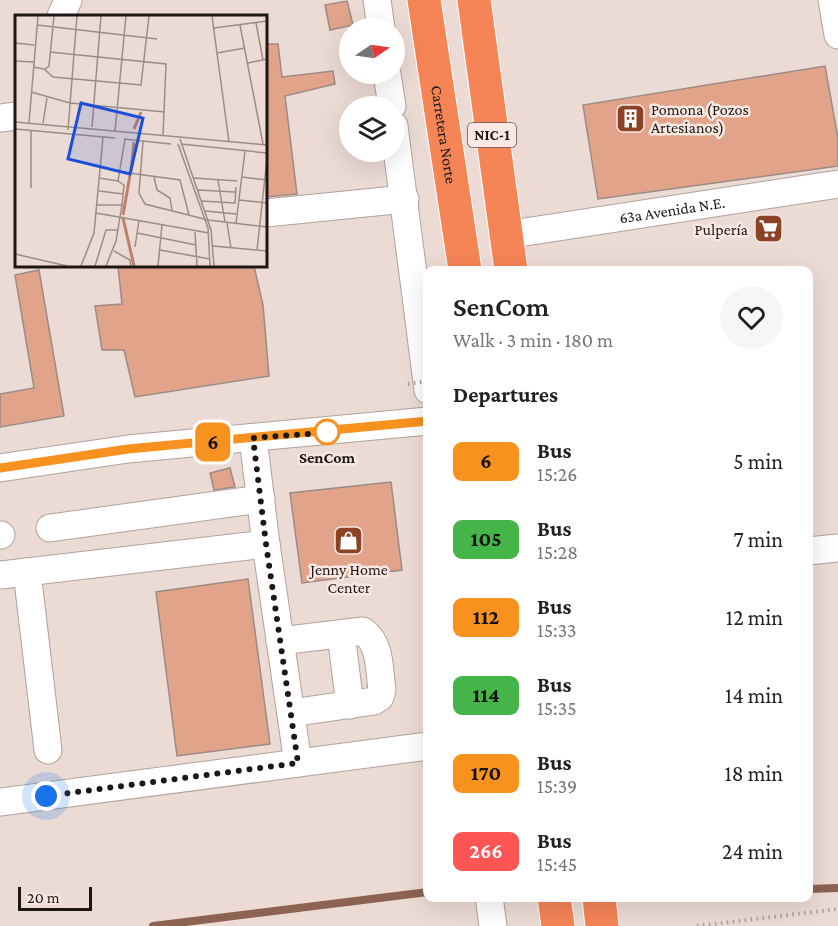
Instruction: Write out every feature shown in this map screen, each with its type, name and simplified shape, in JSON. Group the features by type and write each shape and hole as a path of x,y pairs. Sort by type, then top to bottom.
{"highway":[{"name":"Carretera Norte","path":"424,0 464,266"},
{"name":"NIC-1","path":"474,0 510,266"},
{"path":"555,902 558,926"},
{"path":"600,902 602,926"}],"street":[{"path":"61,15 68,0"},
{"path":"377,0 380,18"},
{"path":"832,0 838,35"},
{"path":"0,118 15,116"},
{"path":"399,162 405,200 413,388"},
{"name":"63a Avenida N.E.","path":"506,235 838,184"},
{"path":"267,213 405,200"},
{"path":"0,468 128,449 423,421"},
{"path":"253,438 298,763"},
{"path":"50,528 261,499"},
{"path":"0,575 266,544"},
{"path":"813,550 838,548"},
{"path":"27,572 48,750"},
{"path":"280,641 341,634 351,705 291,713"},
{"path":"0,802 423,747"},
{"path":"490,902 493,926"}],"path":[{"path":"697,926 838,909"}],"building":[{"path":"347,1 351,18 339,18 339,28 330,30 325,5"},
{"path":"267,44 278,44 282,77 333,71 335,84 285,96 297,194 267,197"},
{"path":"825,66 838,138 838,166 598,199 583,105"},
{"path":"118,267 254,267 263,305 269,376 135,397 124,350 102,350 95,306 122,304"},
{"path":"39,270 64,416 0,427 0,394 34,388 15,275"},
{"path":"230,468 235,487 214,490 210,473"},
{"path":"391,482 402,570 302,583 290,493"},
{"path":"248,579 270,744 177,756 156,592"}],"waterway":[{"path":"813,889 838,888"},
{"path":"153,926 423,893"}],"bus line":[{"name":"6","path":"0,468 128,449 333,432 423,422"}],"place":[{"name":"Pomona (Pozos Artesianos)","path":"630,118"},
{"name":"Pulpería","path":"769,229"},
{"name":"SenCom","path":"327,432"},
{"name":"Jenny Home Center","path":"349,541"}],"route":[{"path":"46,796 298,763 253,438 333,432 327,432"}]}
